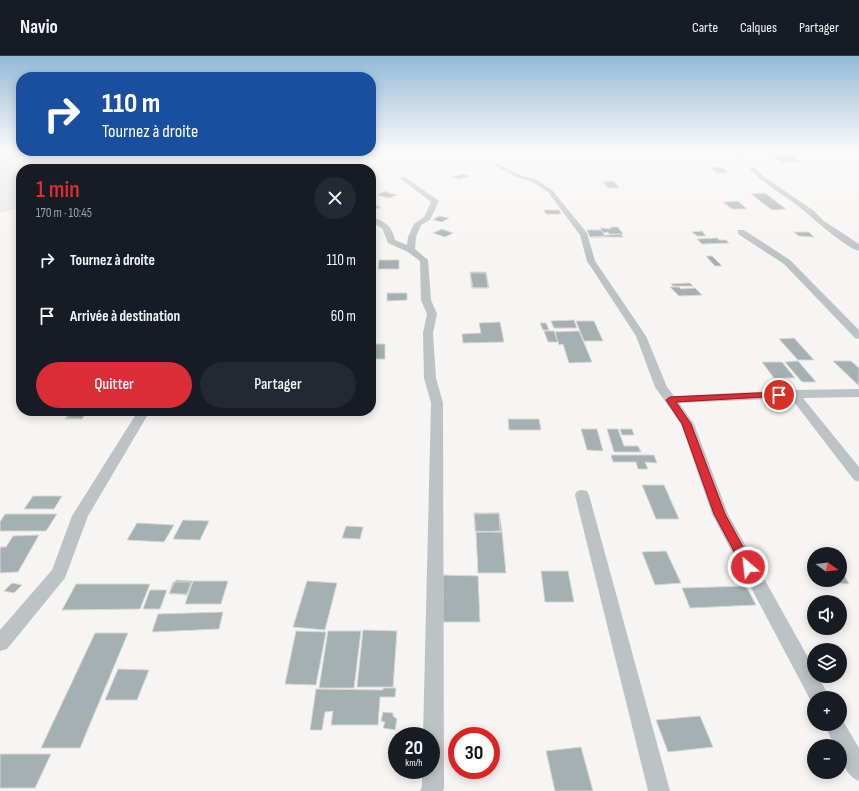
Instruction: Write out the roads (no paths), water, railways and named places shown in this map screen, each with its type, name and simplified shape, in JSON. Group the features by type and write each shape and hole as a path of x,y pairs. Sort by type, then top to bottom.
{"street":[{"path":"411,250 412,237 418,224 427,218 435,200 414,185"},
{"path":"541,185 550,191 584,235 591,261 641,336 661,387 686,424 720,514 816,691"},
{"path":"772,185 812,214 821,223 859,248"},
{"path":"376,221 384,224 390,233 391,241 411,250 424,260 426,300 432,314 428,333 430,378 437,403 433,788 431,791"},
{"path":"741,232 787,262 859,336"},
{"path":"670,400 794,394 859,393"},
{"path":"794,394 859,477"},
{"path":"0,643 59,573 80,516 141,416"},
{"path":"582,495 659,791"},
{"path":"838,731 859,770"}]}
